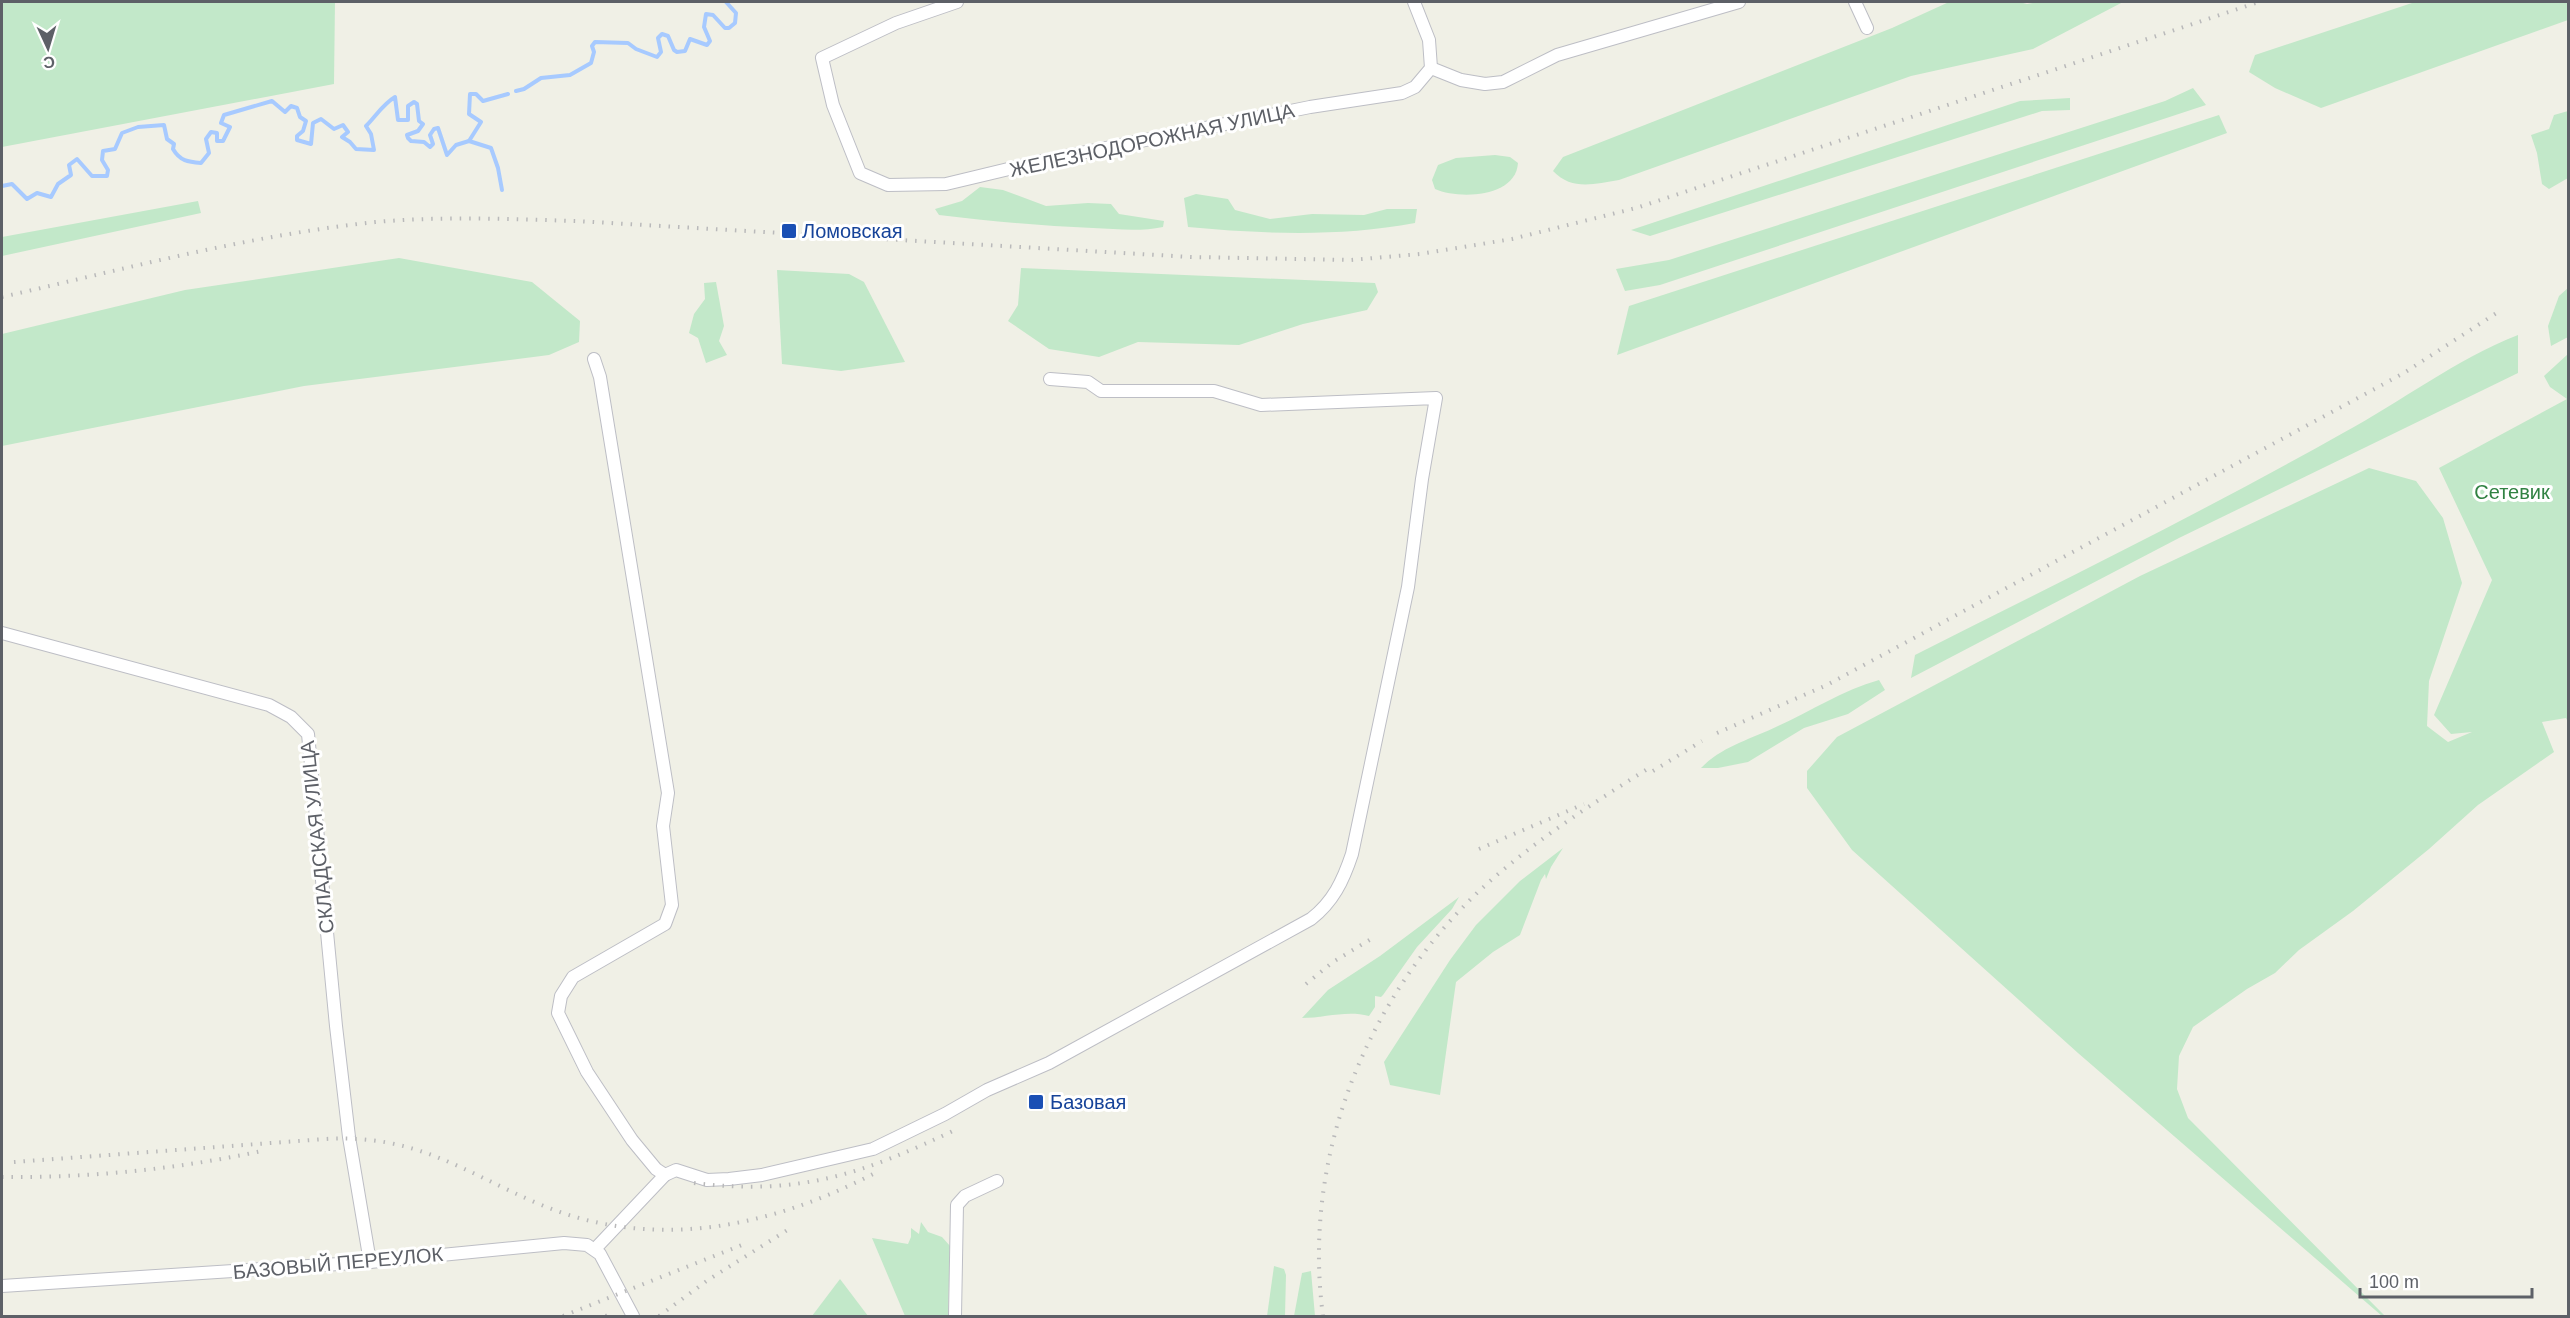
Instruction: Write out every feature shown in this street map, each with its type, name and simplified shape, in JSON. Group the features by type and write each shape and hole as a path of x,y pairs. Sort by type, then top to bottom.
{"street":[{"name":"ЖЕЛЕЗНОДОРОЖНАЯ УЛИЦА","path":"957,2 896,23 822,58 833,105 860,173 888,185 946,184 1046,160 1298,110 1402,93 1416,87 1431,68"},
{"path":"1414,2 1429,40 1431,68 1461,80 1485,84 1503,82 1557,55 1739,2"},
{"path":"1855,2 1867,28"},
{"path":"594,359 600,377 629,544 668,794 663,826 672,905 665,924 573,977 561,996 558,1013 587,1072 632,1140 664,1175"},
{"path":"633,1317 605,1260 595,1249 664,1175 676,1170 707,1180 729,1179 762,1174 873,1149 945,1114 987,1090 1049,1063 1311,919 1323,910 1337,890 1352,854 1408,586 1422,479 1437,398 1261,405 1214,391 1101,391 1088,382 1050,379"},
{"name":"СКЛАДСКАЯ УЛИЦА","path":"2,633 269,705 291,717 308,734 349,1137 370,1262"},
{"path":"955,1317 957,1205 965,1196 997,1181"},
{"name":"БАЗОВЫЙ ПЕРЕУЛОК","path":"2,1286 370,1262 548,1244 576,1244 595,1249"}],"green space":[{"path":"2,2 335,2 334,84 2,147"},
{"path":"1949,2 2027,4 2123,2 2033,49 1911,76 1619,180 1576,184 1553,171 1563,157 1892,28"},
{"path":"2415,2 2568,2 2568,20 2321,108 2275,88 2249,72 2255,55"},
{"path":"2193,88 2206,105 1660,285 1625,291 1616,269 1669,260 2165,101"},
{"path":"2070,98 2070,110 2042,111 1650,236 1631,230 2020,101"},
{"path":"2568,111 2568,178 2549,189 2542,184 2537,153 2531,135 2549,129 2554,115"},
{"path":"2219,115 2227,133 1617,355 1629,306"},
{"path":"1495,155 1510,157 1518,163 1515,174 1508,183 1485,193 1472,195 1435,189 1432,180 1438,165 1456,158"},
{"path":"980,187 1003,190 1046,206 1111,204 1119,214 1164,221 1163,227 1128,230 1035,225 939,215 935,209 962,201"},
{"path":"1196,194 1228,199 1235,210 1270,219 1312,214 1364,215 1387,209 1417,209 1415,223 1359,231 1273,233 1188,227 1184,198"},
{"path":"198,201 201,213 2,256 2,237"},
{"path":"399,258 532,282 580,321 579,342 549,355 304,386 2,446 2,334 185,290"},
{"path":"1021,268 1375,283 1378,292 1367,310 1303,324 1239,345 1138,342 1099,357 1049,349 1008,321 1018,305"},
{"path":"777,270 849,274 864,282 905,362 841,371 782,364"},
{"path":"716,282 724,326 719,341 727,355 706,363 698,338 689,333 694,314 705,299 704,283"},
{"path":"2568,288 2568,337 2551,346 2548,326 2559,296"},
{"path":"2518,335 2518,373 2179,538 1911,678 1915,655 2237,491 2365,421 2472,356"},
{"name":"Сетевик","path":"2568,354 2568,722 2566,718 2542,722 2554,752 2478,805 2429,849 2353,911 2299,950 2275,973 2247,989 2193,1027 2179,1056 2177,1089 2188,1118 2385,1316 2382,1316 2078,1053 1852,850 1807,788 1807,771 1837,737 2140,576 2369,468 2416,481 2443,518 2462,583 2429,681 2427,726 2448,742 2472,732 2451,734 2434,715 2492,580 2439,468 2567,399 2550,387 2544,376"},
{"path":"1879,680 1885,690 1848,714 1804,728 1748,762 1718,768 1701,768 1718,754 1737,744 1840,695"},
{"path":"1563,848 1546,879 1545,874 1541,880 1520,935 1493,952 1456,982 1440,1095 1390,1085 1384,1062 1450,960 1476,925 1520,881"},
{"path":"1459,897 1452,909 1417,947 1383,995 1375,996 1375,1007 1369,1016 1344,1014 1302,1018 1328,990 1380,956"},
{"path":"921,1222 928,1232 942,1237 950,1246 948,1316 905,1316 872,1238 908,1244 911,1228 919,1234"},
{"path":"1274,1266 1284,1269 1286,1275 1285,1316 1267,1316"},
{"path":"1311,1271 1315,1316 1294,1316 1302,1273"},
{"path":"840,1279 868,1316 812,1316"}],"waterway":[{"path":"516,91 524,89 541,78 570,75 591,63 594,52 592,46 595,42 628,43 636,49 657,57 661,52 658,38 662,34 668,36 677,52 685,51 690,39 707,45 710,41 704,27 706,14 713,15 725,28 735,23 736,13 726,2"},
{"path":"2,186 12,184 27,199 37,193 51,197 58,184 71,175 69,165 77,159 92,176 107,176 108,170 102,160 103,151 115,149 122,133 138,127 164,125 167,139 174,144 173,149 178,156 188,161 201,163 209,153 206,139 211,132 217,133 217,141 223,141 230,127 221,123 224,115 272,101 285,112 291,106 297,108 300,117 306,121 297,140 311,144 313,123 321,119 334,129 343,125 348,132 342,137 356,149 374,150 371,134 366,126 395,97 398,120 408,120 408,106 414,102 417,104 419,121 423,124 418,131 407,135 408,138 411,141 424,142 430,147 433,144 430,135 434,129 438,128 447,155 456,145 469,141 481,122 469,114 470,94 476,94 483,101 508,94"},
{"path":"469,141 491,148 502,190"}],"railway":[{"path":"2,297 282,235 376,222 426,219 576,221 1191,257 1351,260 1420,254 1512,239 1636,208 2259,2"},
{"path":"1717,733 1827,685 2404,373 2498,312"},
{"path":"1653,771 1702,741"},
{"path":"1323,1316 1319,1258 1322,1199 1333,1142 1350,1087 1373,1034 1402,983 1437,936 1497,875 1560,826 1649,768"},
{"path":"1479,849 1584,804"},
{"path":"1306,984 1333,962 1376,936"},
{"path":"694,1183 766,1186 830,1178 891,1158 957,1129"},
{"path":"14,1162 325,1139 386,1142 436,1157 539,1204 582,1219 624,1227 667,1230 710,1227 752,1220 794,1208 875,1173"},
{"path":"2,1177 68,1176 134,1171 234,1157 266,1150"},
{"path":"659,1316 708,1280 789,1229"},
{"path":"563,1316 742,1245"}],"place":[{"name":"Ломовская","path":"789,231"},
{"name":"Базовая","path":"1036,1102"}]}
